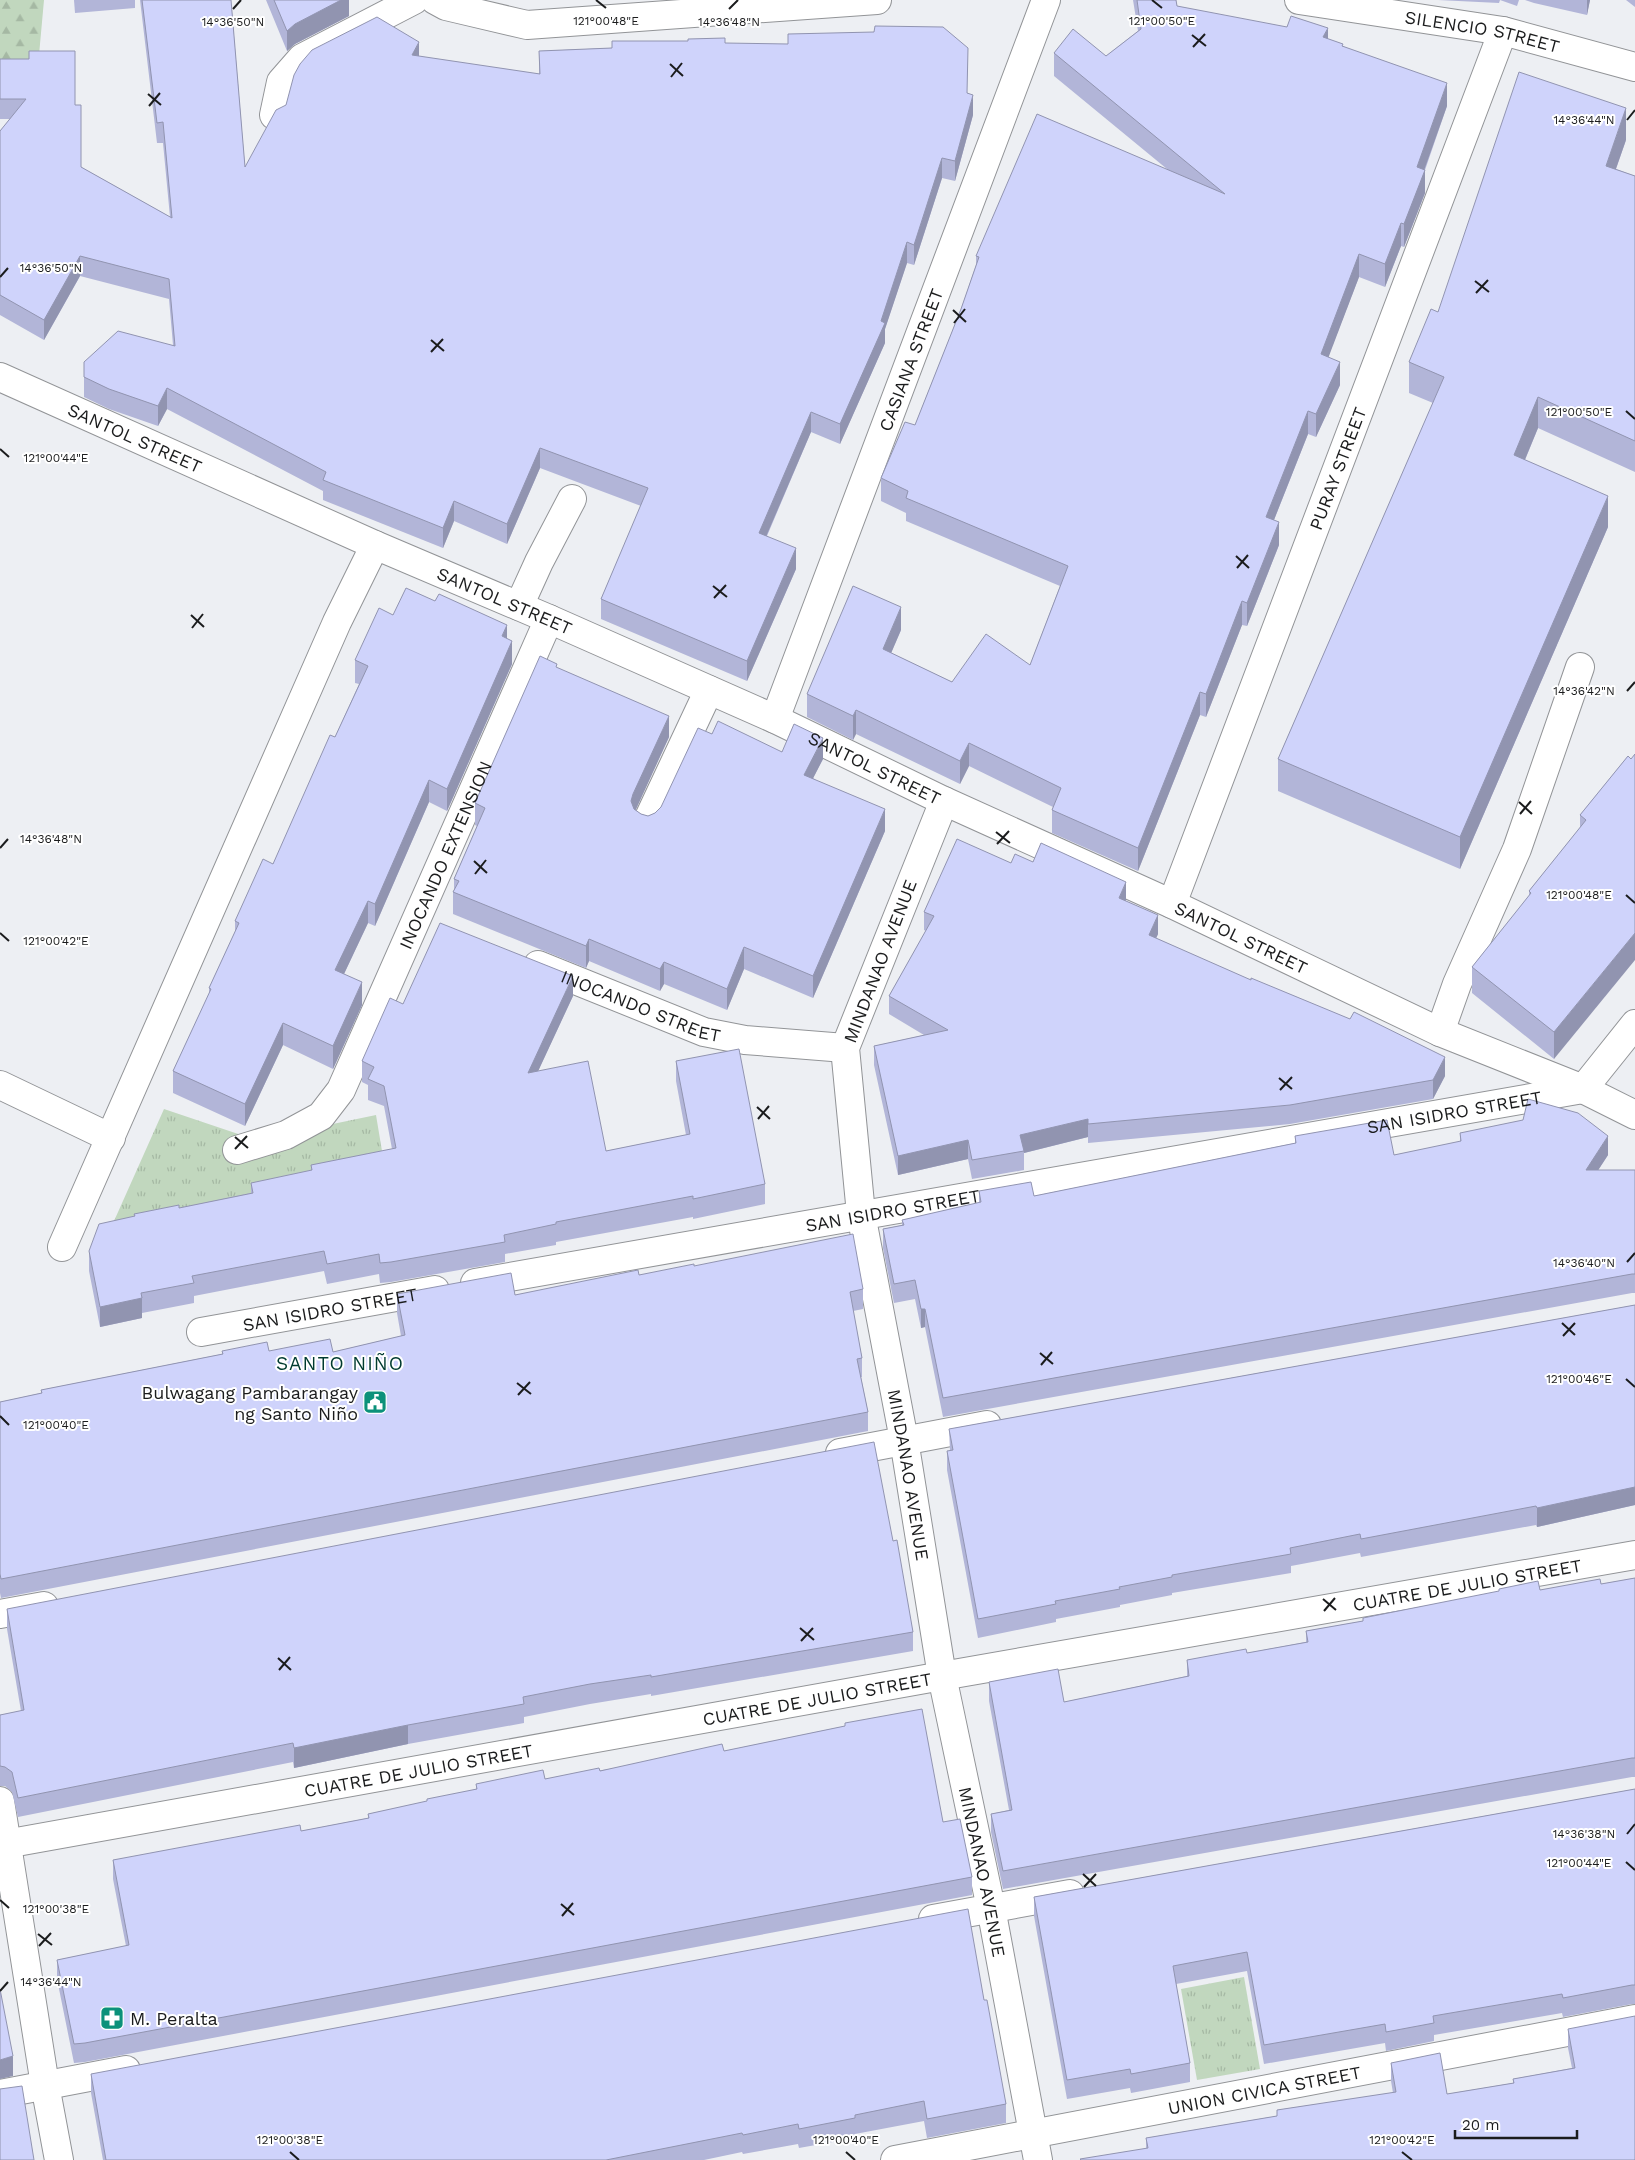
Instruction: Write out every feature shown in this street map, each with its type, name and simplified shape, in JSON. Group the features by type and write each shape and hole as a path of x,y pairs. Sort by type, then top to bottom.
{"street":[{"path":"274,115 281,82 302,58 414,0"},
{"path":"436,0 446,6 527,25 877,0"},
{"name":"CASIANA STREET","path":"775,719 1046,0"},
{"name":"SILENCIO STREET","path":"1299,0 1503,31 1635,67"},
{"name":"PURAY STREET","path":"1172,904 1503,31"},
{"name":"SANTOL STREET","path":"0,377 375,545 519,606 775,719 944,801 1172,904 1440,1032 1583,1089 1635,1114"},
{"path":"519,606 539,562 572,499"},
{"path":"62,1246 337,622 375,545"},
{"name":"INOCANDO EXTENSION","path":"237,1150 286,1135 321,1116 341,1090 427,921 548,619"},
{"path":"1440,1032 1457,984 1517,849 1580,667"},
{"path":"647,822 709,690"},
{"name":"MINDANAO AVENUE","path":"944,801 845,1048 861,1214 904,1440 942,1676 991,1908 1036,2147"},
{"name":"INOCANDO STREET","path":"519,958 704,1032 745,1040 845,1048"},
{"path":"1583,1089 1635,1024"},
{"path":"0,1085 111,1138"},
{"name":"SAN ISIDRO STREET","path":"201,1332 861,1214 1583,1089"},
{"path":"816,1457 1011,1421"},
{"name":"CUATRE DE JULIO STREET","path":"4,1844 942,1676 1635,1555"},
{"path":"0,1614 68,1601"},
{"path":"0,1801 4,1844 59,2160"},
{"path":"913,1922 1098,1888"},
{"name":"UNION CIVICA STREET","path":"895,2160 1036,2147 1635,2018"},
{"path":"0,2094 152,2065"}],"green space":[{"path":"0,0 44,0 38,66 0,62"},
{"path":"164,1109 256,1140 376,1115 385,1169 110,1230"},
{"path":"1244,1977 1260,2069 1197,2080 1181,1989"}],"building":[{"path":"142,0 231,0 245,167 276,110 286,105 294,75 300,64 312,50 377,17 419,42 412,55 540,74 539,51 612,48 612,41 688,41 688,39 725,38 725,43 788,44 788,34 874,32 875,26 943,27 968,48 967,93 973,95 955,161 942,158 914,245 907,242 881,321 885,323 840,424 811,412 759,533 796,548 747,661 601,599 648,488 540,448 507,524 454,501 443,528 323,480 326,472 167,388 158,406 109,389 84,377 84,362 118,331 175,346 169,279 80,256 44,320 0,295 0,131 26,99 0,99 0,59 29,59 29,51 75,51 75,105 81,105 81,167 172,218 163,122 157,123"},
{"path":"274,0 341,0 295,24 287,31"},
{"path":"1137,0 1176,0 1177,6 1287,27 1291,16 1328,28 1323,37 1343,44 1342,46 1447,83 1417,167 1425,170 1404,224 1401,223 1385,264 1359,254 1321,354 1340,362 1316,414 1308,411 1266,517 1279,522 1247,603 1242,601 1206,694 1200,692 1138,848 1052,810 1061,788 969,743 960,761 856,710 853,716 807,694 853,586 901,607 883,649 952,682 986,634 1030,665 1068,566 906,498 908,491 881,478 905,422 915,425 961,309 979,257 976,256 1037,114 1225,194 1054,53 1073,29 1106,56 1141,29"},
{"path":"1519,72 1626,108 1606,166 1635,176 1635,441 1538,397 1514,455 1608,496 1460,837 1278,759 1444,377 1409,362 1431,309 1438,312"},
{"path":"406,588 435,601 439,594 507,625 502,636 512,641 447,789 429,780 375,904 368,901 335,970 362,982 333,1046 283,1023 245,1104 173,1071 211,989 209,988 239,923 235,921 263,859 273,864 330,735 335,737 368,666 355,660 379,608 393,615"},
{"path":"540,656 557,664 556,667 669,716 631,801 634,809 641,814 648,816 655,813 661,807 698,728 712,734 718,721 782,752 794,724 823,738 804,775 885,809 813,976 744,947 727,989 664,962 660,969 589,939 586,946 453,892 459,881 454,879 485,808 475,803"},
{"path":"1635,754 1635,933 1554,1032 1472,967 1531,893 1529,891 1586,820 1580,815 1628,756 1631,759"},
{"path":"957,839 1011,863 1015,854 1033,862 1041,843 1126,882 1119,898 1158,915 1149,935 1251,980 1251,978 1350,1019 1354,1012 1445,1057 1433,1080 1290,1105 1088,1124 1088,1119 1020,1135 1024,1151 972,1160 968,1140 898,1156 874,1046 948,1030 889,996 934,916 924,912"},
{"path":"440,923 573,976 528,1073 588,1061 606,1151 690,1134 676,1061 739,1049 765,1184 693,1199 693,1196 556,1222 556,1224 504,1235 505,1242 391,1262 380,1263 379,1254 327,1264 324,1251 192,1276 194,1283 141,1293 142,1298 100,1307 89,1251 99,1224 135,1216 134,1214 179,1205 179,1208 253,1193 251,1183 312,1170 311,1165 396,1148 384,1086 368,1079 374,1067 362,1061 390,998 403,1004"},
{"path":"1528,1099 1578,1113 1608,1136 1586,1170 1635,1170 1635,1274 943,1398 925,1309 921,1309 915,1280 894,1284 883,1229 904,1225 902,1220 981,1202 979,1191 1031,1182 1034,1196 1296,1143 1295,1136 1387,1120 1394,1155 1461,1141 1460,1133 1523,1120"},
{"path":"853,1234 863,1289 850,1292 862,1358 857,1359 868,1412 1,1579 0,1402 42,1393 41,1390 223,1354 222,1351 267,1342 269,1351 330,1339 333,1352 405,1335 397,1294 511,1273 515,1295 638,1270 639,1275 694,1264 694,1266"},
{"path":"1635,1305 1635,1487 1537,1508 1536,1506 1361,1539 1360,1534 1290,1548 1291,1554 1172,1575 1172,1577 1119,1587 1120,1589 1055,1601 1056,1604 978,1619 947,1451 953,1450 949,1429"},
{"path":"874,1442 893,1541 897,1540 913,1632 651,1677 651,1675 590,1684 523,1697 524,1704 294,1748 293,1743 18,1798 12,1772 0,1766 0,1715 24,1710 7,1609"},
{"path":"1635,1578 1635,1758 1003,1871 991,1814 1012,1810 989,1682 1058,1669 1064,1702 1189,1676 1187,1660 1246,1649 1247,1653 1308,1642 1306,1631 1363,1621 1363,1618 1499,1591 1499,1589 1538,1581 1540,1590 1600,1579 1601,1584"},
{"path":"922,1709 943,1822 960,1819 972,1877 74,2044 57,1960 129,1945 113,1860 300,1825 301,1831 369,1818 368,1814 477,1789 476,1784 543,1770 545,1779 599,1768 600,1771 722,1744 724,1751 845,1726 845,1723"},
{"path":"1635,1789 1635,1985 1563,1998 1562,1994 1433,2016 1434,2023 1386,2032 1385,2024 1264,2045 1247,1952 1173,1966 1190,2063 1131,2074 1130,2069 1067,2080 1034,1897"},
{"path":"968,1909 984,2000 987,2000 1006,2104 927,2119 924,2101 855,2115 855,2118 799,2129 798,2124 606,2160 106,2160 91,2074"},
{"path":"0,1989 13,2056 0,2060"},
{"path":"1635,2016 1635,2160 1080,2159 1148,2148 1146,2138 1277,2116 1277,2110 1396,2092 1391,2063 1440,2053 1447,2094 1514,2083 1513,2079 1575,2068 1568,2029"},
{"path":"22,2086 34,2160 0,2160 0,2089"}],"place":[{"name":"Bulwagang Pambarangay ng Santo Niño","path":"375,1402"},
{"name":"M. Peralta","path":"112,2018"}],"district":[{"name":"SANTO NIÑO","path":"340,1363"}]}
